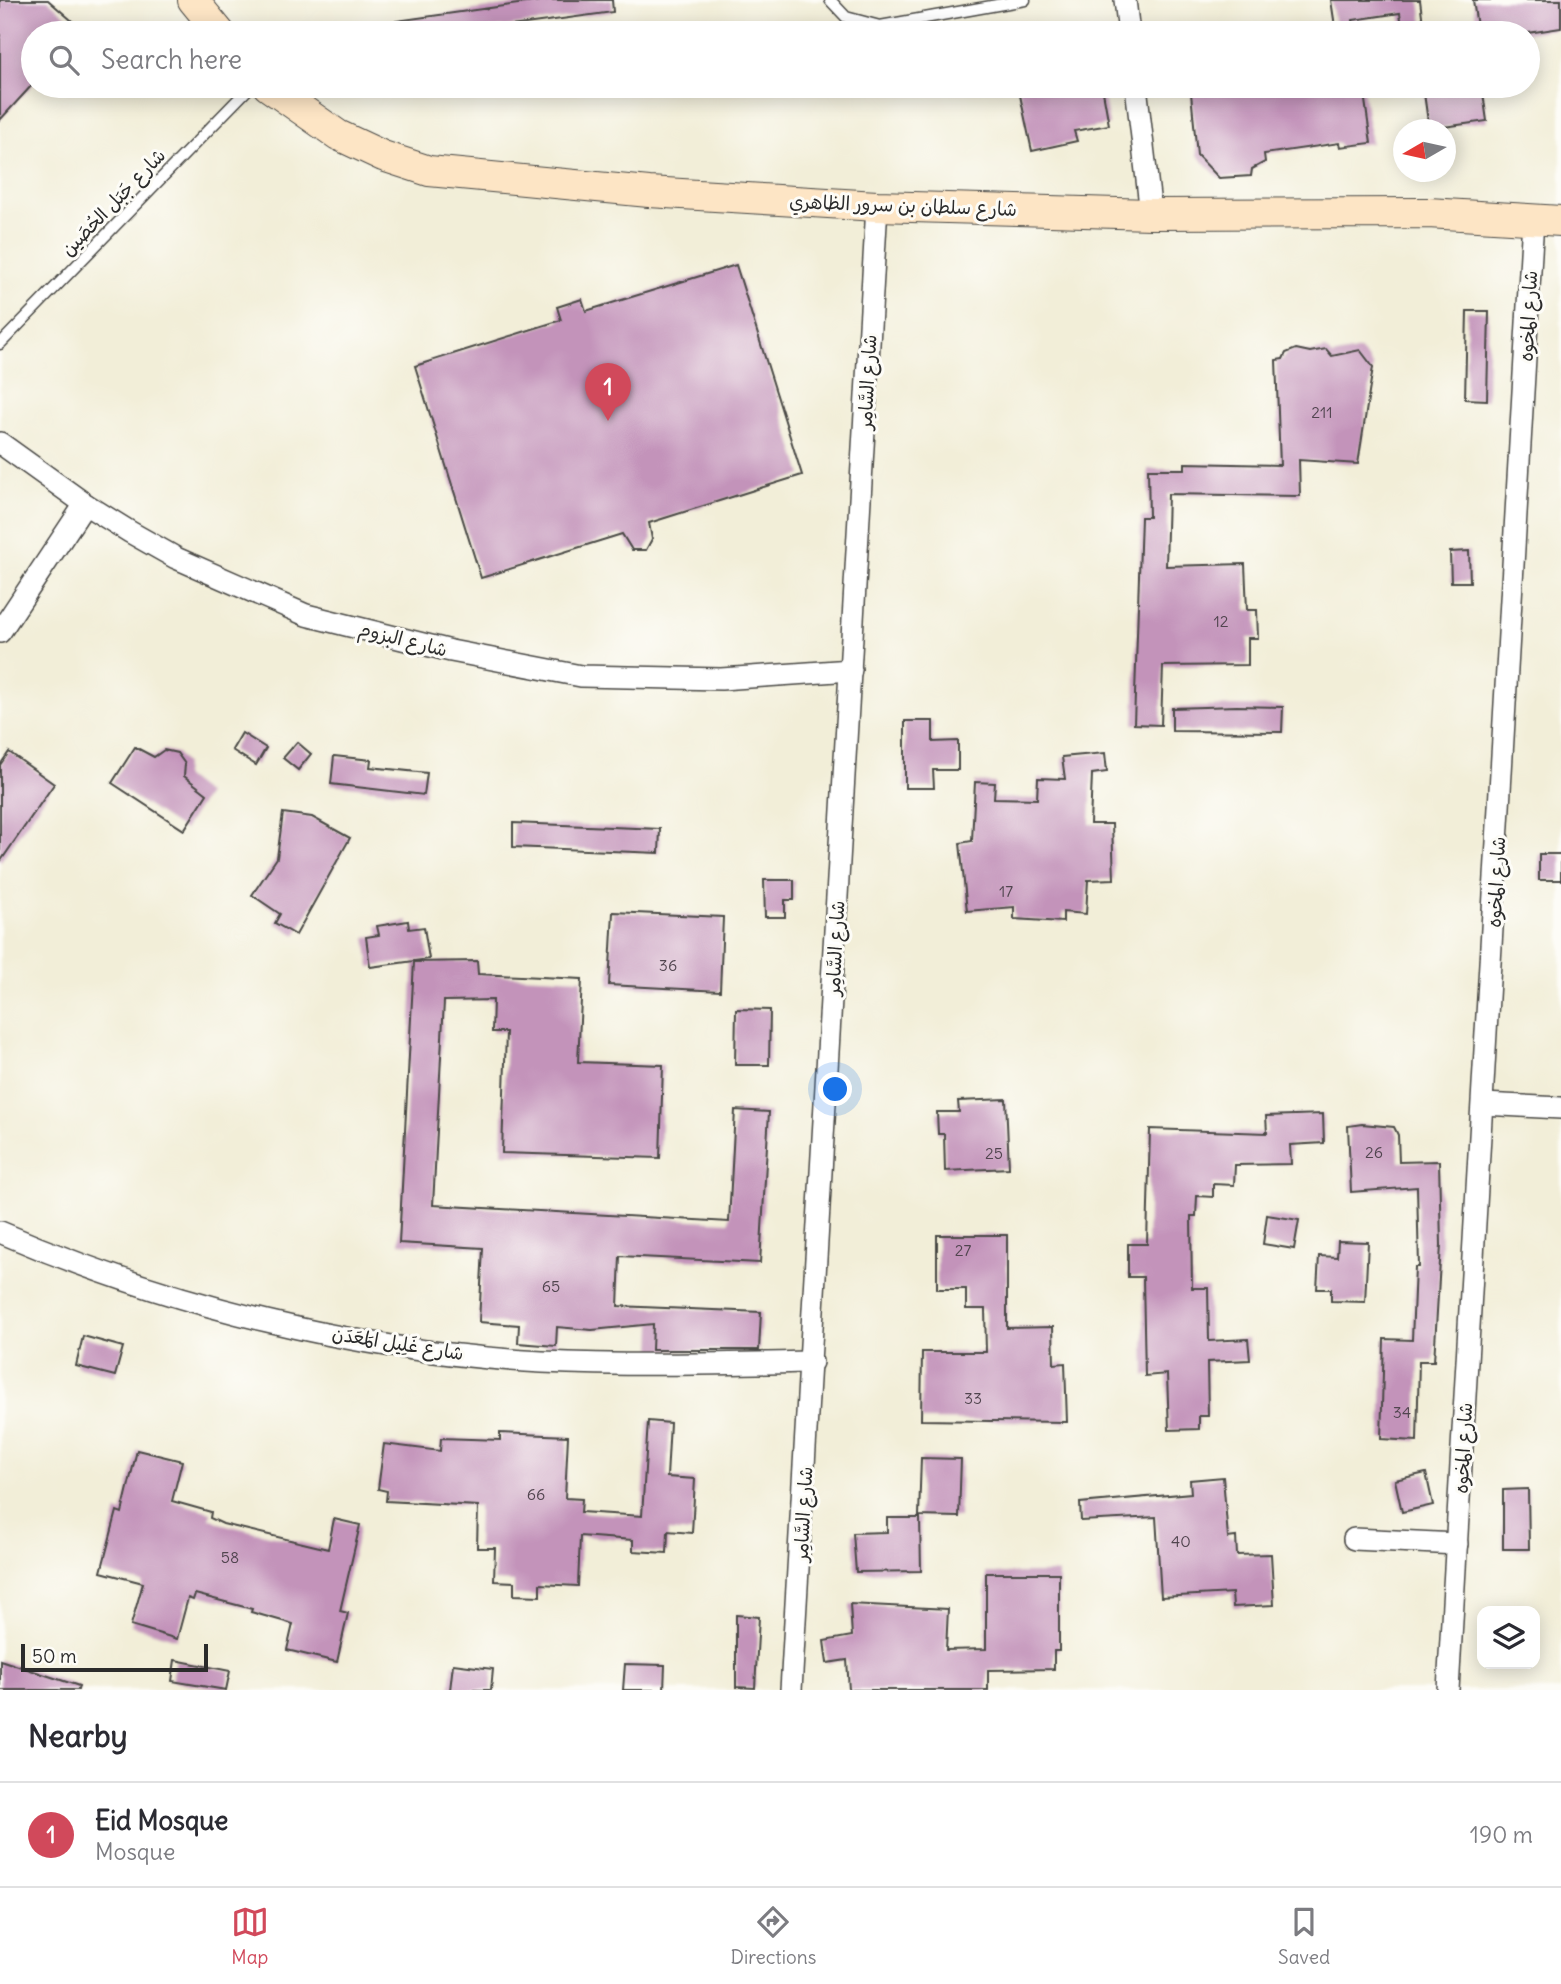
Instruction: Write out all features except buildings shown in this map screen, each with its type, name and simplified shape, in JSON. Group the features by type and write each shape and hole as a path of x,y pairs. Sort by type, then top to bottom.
{"street":[{"path":"193,0 210,21"},
{"path":"1125,0 1128,21"},
{"name":"شارع سلطان بن سرور الظاهري","path":"285,98 338,135 383,156 429,172 649,192 877,206 1151,214 1428,213 1547,220"},
{"path":"1137,98 1151,214"},
{"name":"شارع السَّامِر","path":"791,1690 877,206"},
{"name":"شارع المخوه","path":"1448,1690 1483,1104 1547,220"},
{"name":"شارع البزوم","path":"0,443 85,505 176,558 306,615 451,651 581,676 722,679 851,670"},
{"path":"0,632 85,505"},
{"path":"1483,1104 1561,1108"},
{"name":"شارع غَلِيل المَعَدَن","path":"0,1232 46,1252 166,1293 289,1325 414,1348 552,1362 666,1366 812,1362"},
{"path":"1354,1539 1457,1544"}],"lane":[{"path":"830,0 837,11 861,21"},
{"path":"908,21 1025,0"},
{"name":"شارع جَبَل الحُصَين","path":"0,344 239,98"}],"place":[{"name":"Eid Mosque","path":"608,421"}]}
